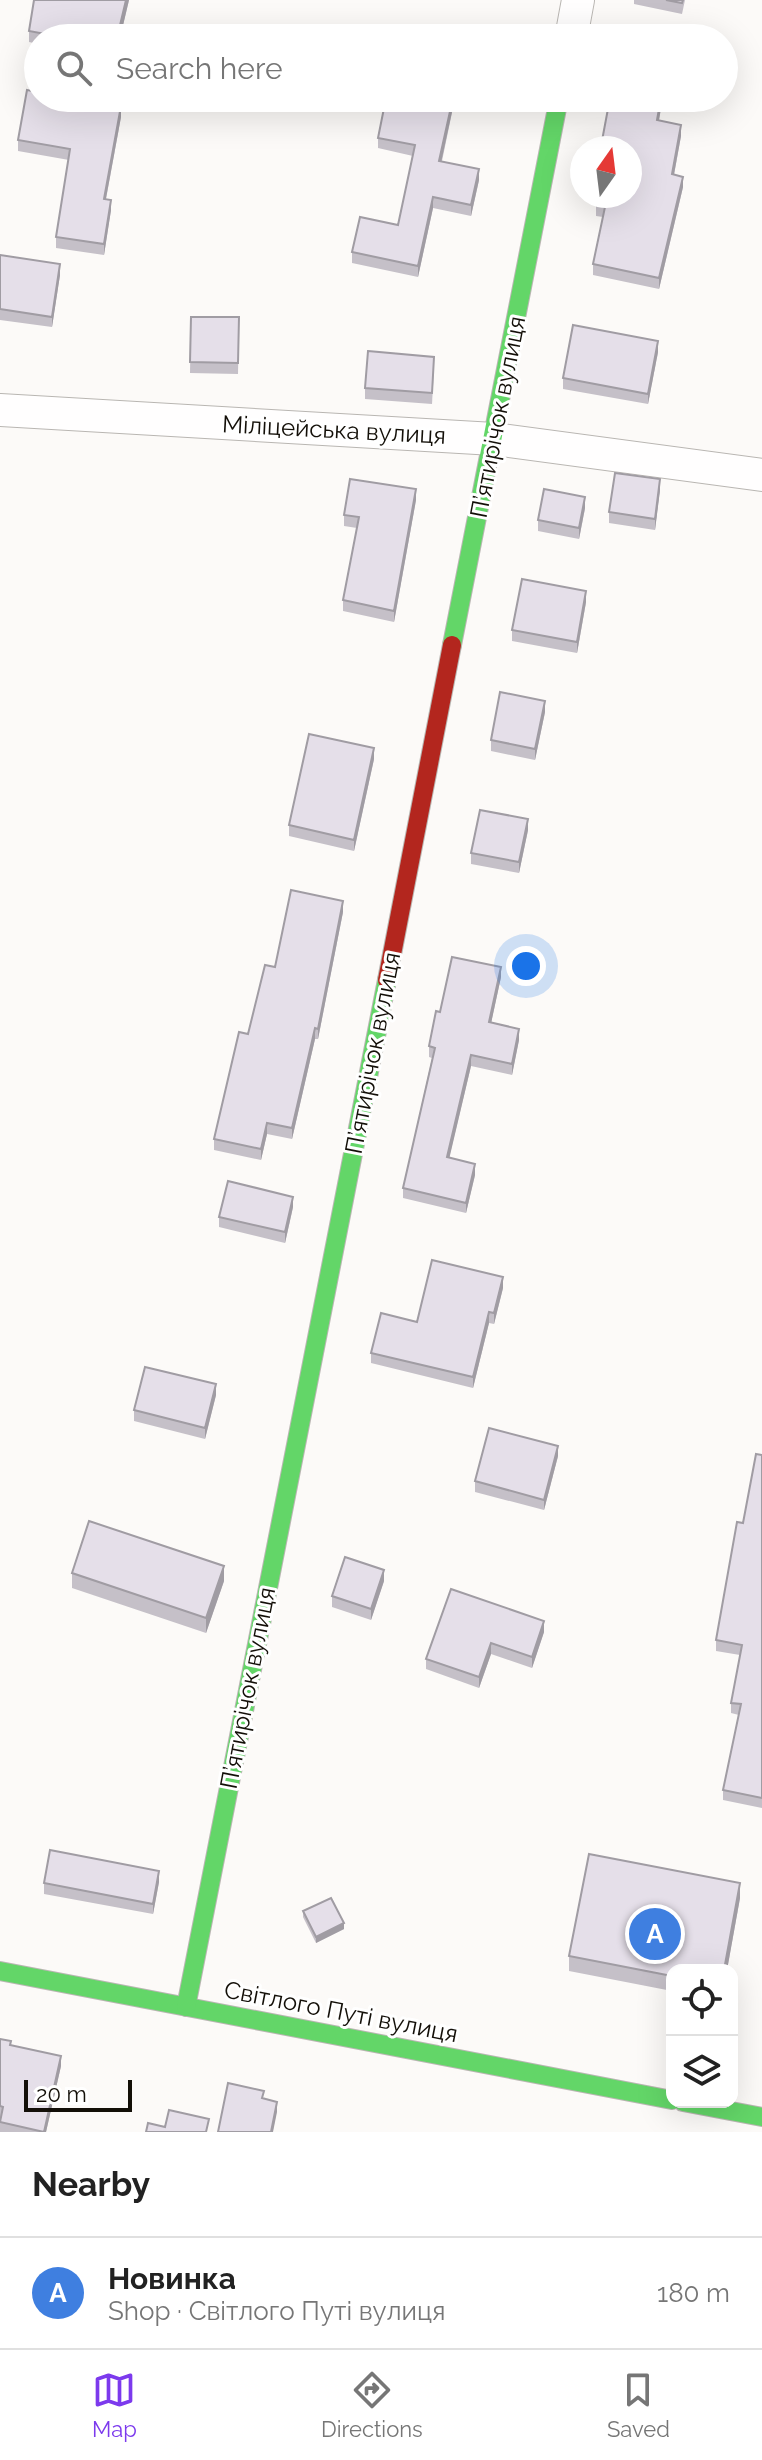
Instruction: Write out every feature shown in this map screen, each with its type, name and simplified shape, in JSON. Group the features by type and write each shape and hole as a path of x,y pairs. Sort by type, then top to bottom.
{"street":[{"path":"574,24 578,0"},
{"name":"П’ятирічок вулиця","path":"186,2007 556,112"},
{"name":"Міліцейська вулиця","path":"0,410 494,439 762,475"},
{"name":"Світлого Путі вулиця","path":"0,1971 666,2099"},
{"path":"715,2108 762,2117"}],"building":[{"path":"34,0 126,0 120,24 30,24"},
{"path":"24,107 24,112 120,112 104,199 111,200 104,244 56,237 70,149 18,140"},
{"path":"383,112 450,112 439,161 479,169 471,205 433,197 418,266 352,252 360,217 398,225 415,145 378,138"},
{"path":"607,112 658,112 657,120 681,125 672,174 683,177 659,278 593,264 605,208 642,208 642,136 603,136"},
{"path":"0,255 60,264 52,317 0,309"},
{"path":"191,317 239,317 238,363 190,362"},
{"path":"573,325 658,341 648,394 563,378"},
{"path":"368,351 434,357 432,393 365,388"},
{"path":"615,473 660,479 655,519 609,512"},
{"path":"350,479 416,489 394,611 343,600 359,517 344,515"},
{"path":"544,489 585,497 579,528 538,520"},
{"path":"522,579 586,591 577,642 512,630"},
{"path":"500,692 545,701 535,749 491,740"},
{"path":"309,734 374,748 354,840 289,825"},
{"path":"480,810 528,819 519,862 471,853"},
{"path":"291,890 343,901 318,1029 315,1028 292,1128 267,1123 261,1149 214,1139 239,1032 248,1034 265,965 275,967"},
{"path":"452,957 501,967 489,1022 519,1029 512,1064 471,1055 447,1157 475,1164 466,1203 403,1188 435,1048 429,1046 436,1011 440,1012"},
{"path":"228,1181 293,1197 285,1232 219,1217"},
{"path":"432,1260 503,1277 494,1313 489,1312 473,1377 371,1353 381,1313 417,1322"},
{"path":"145,1367 216,1384 205,1428 134,1410"},
{"path":"489,1428 558,1446 544,1500 475,1481"},
{"path":"756,1454 762,1455 762,1798 723,1790 741,1704 731,1703 742,1645 716,1640 737,1522 743,1523"},
{"path":"89,1521 224,1566 206,1618 72,1573"},
{"path":"345,1557 384,1570 371,1609 332,1596"},
{"path":"451,1589 544,1621 532,1657 491,1643 479,1677 426,1659"},
{"path":"50,1850 159,1871 153,1904 44,1883"},
{"path":"589,1854 740,1883 725,1964 666,1964 666,1975 569,1956"},
{"path":"331,1898 344,1923 316,1937 303,1911"},
{"path":"0,2039 11,2041 10,2045 61,2056 44,2132 0,2122 3,2107 0,2106"},
{"path":"228,2083 264,2091 262,2098 277,2102 271,2132 218,2132"},
{"path":"169,2110 209,2119 206,2132 146,2132 148,2123 165,2127"}],"traffic: fast":[{"path":"452,645 556,112"},
{"path":"186,2007 387,980"},
{"path":"0,1971 666,2099"},
{"path":"715,2108 762,2117"}],"traffic: jam":[{"path":"387,980 452,645"}],"place":[{"name":"Новинка","path":"655,1934"}]}
